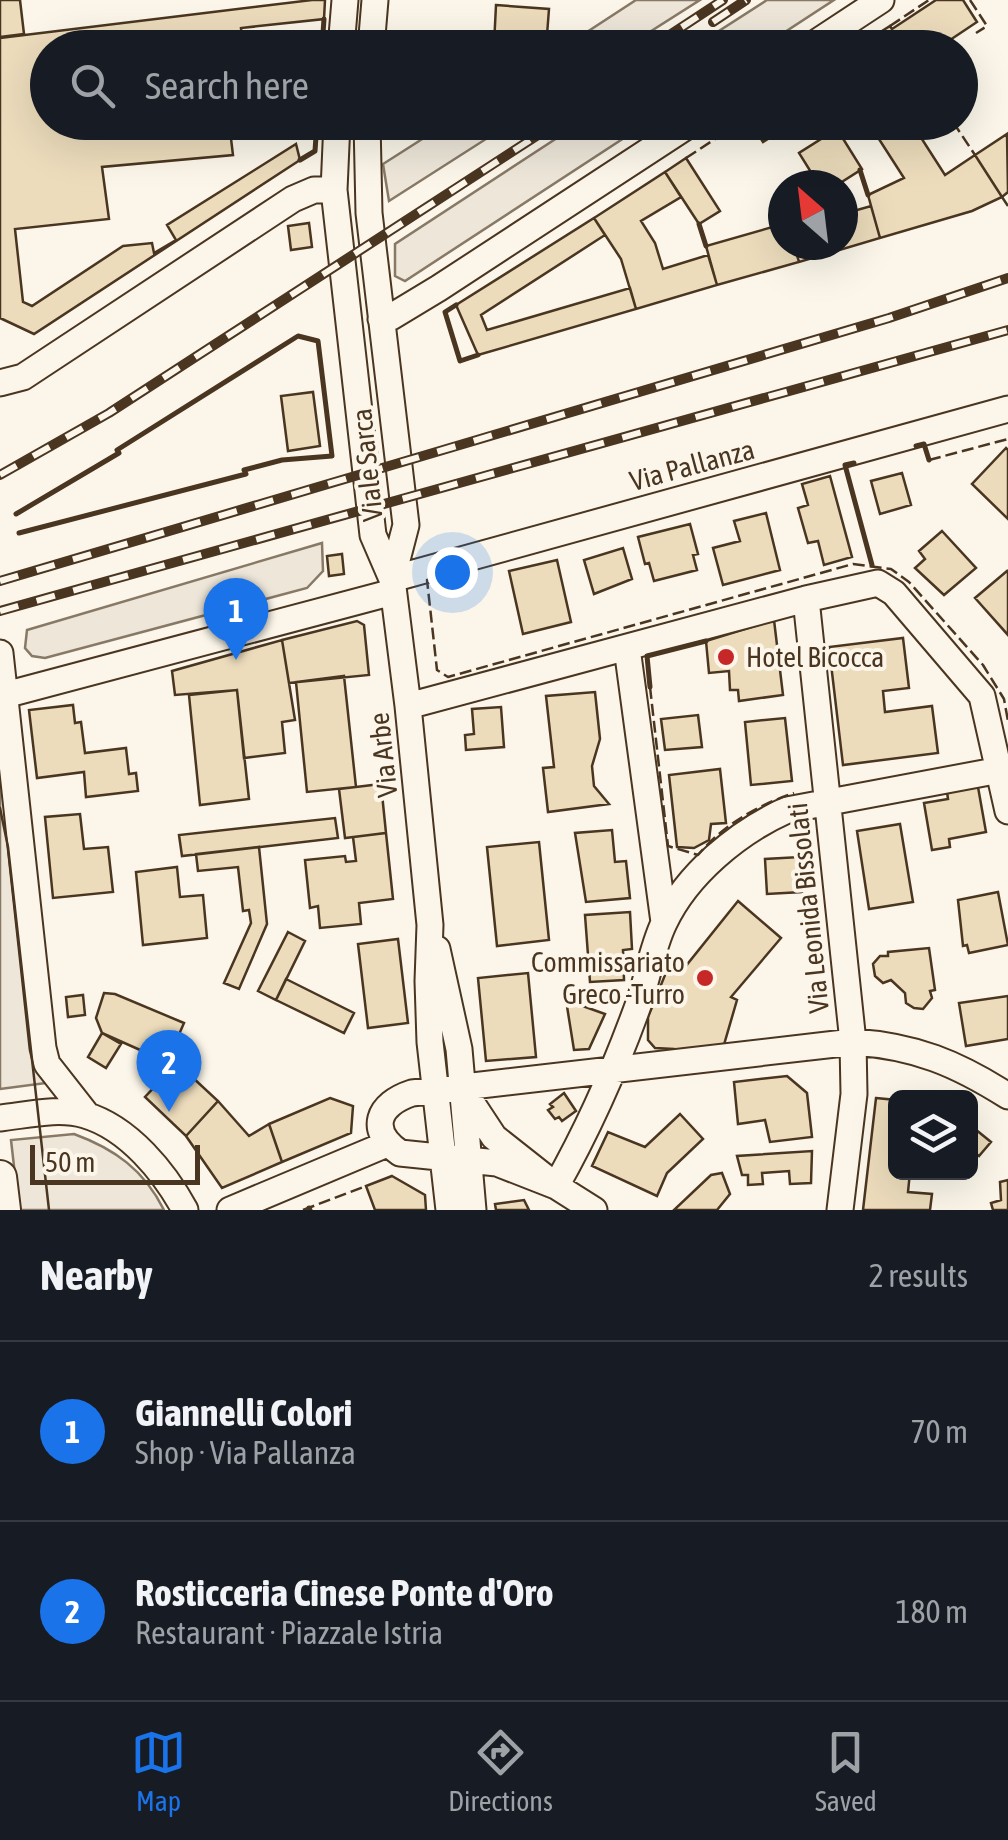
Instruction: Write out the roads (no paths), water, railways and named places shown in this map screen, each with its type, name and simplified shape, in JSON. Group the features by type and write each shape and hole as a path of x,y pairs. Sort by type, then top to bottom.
{"main road":[{"path":"0,1177 4,1210"}],"street":[{"path":"342,30 345,0"},
{"path":"374,30 376,0"},
{"path":"835,30 881,0"},
{"name":"Viale Sarca","path":"336,140 334,190 373,534 393,585"},
{"name":"Viale Sarca","path":"368,140 369,213 406,525 393,585"},
{"path":"381,319 427,296 665,140"},
{"path":"0,383 23,376 293,199 314,190 334,190"},
{"name":"Via Pallanza","path":"5,695 1008,409"},
{"path":"408,706 806,599 878,584 894,594 982,696 1008,811"},
{"name":"Via Arbe","path":"393,585 430,925 459,1048 474,1210"},
{"name":"Via Leonida Bissolati","path":"806,599 853,1042 854,1094 840,1210"},
{"path":"627,648 664,922"},
{"path":"0,653 47,1064 87,1115 150,1160 186,1210"},
{"path":"556,1186 612,1071 637,1009 664,922 710,862 749,830 786,810 1000,770"},
{"name":"Via Arbe","path":"430,925 428,981 434,1091 449,1210"},
{"path":"556,1186 497,1163 400,1153 387,1144 380,1118 394,1099 412,1093 853,1042 905,1048 935,1057 961,1067 1008,1096"},
{"path":"462,1088 494,1137 556,1186 594,1210"},
{"path":"0,1118 53,1112 87,1115"},
{"path":"230,1210 387,1144"}],"tram line":[{"path":"0,808 8,847 49,1210"}],"railway":[{"path":"677,30 723,0"},
{"path":"713,22 746,0"},
{"path":"0,475 109,413 530,140"},
{"path":"0,581 889,318 1008,278"},
{"path":"0,611 1008,330"}],"place":[{"name":"Hotel Bicocca","path":"726,657"},
{"name":"Giannelli Colori","path":"236,660"},
{"name":"Commissariato Greco -Turro","path":"705,978"},
{"name":"Rosticceria Cinese Ponte d'Oro","path":"169,1112"}]}
